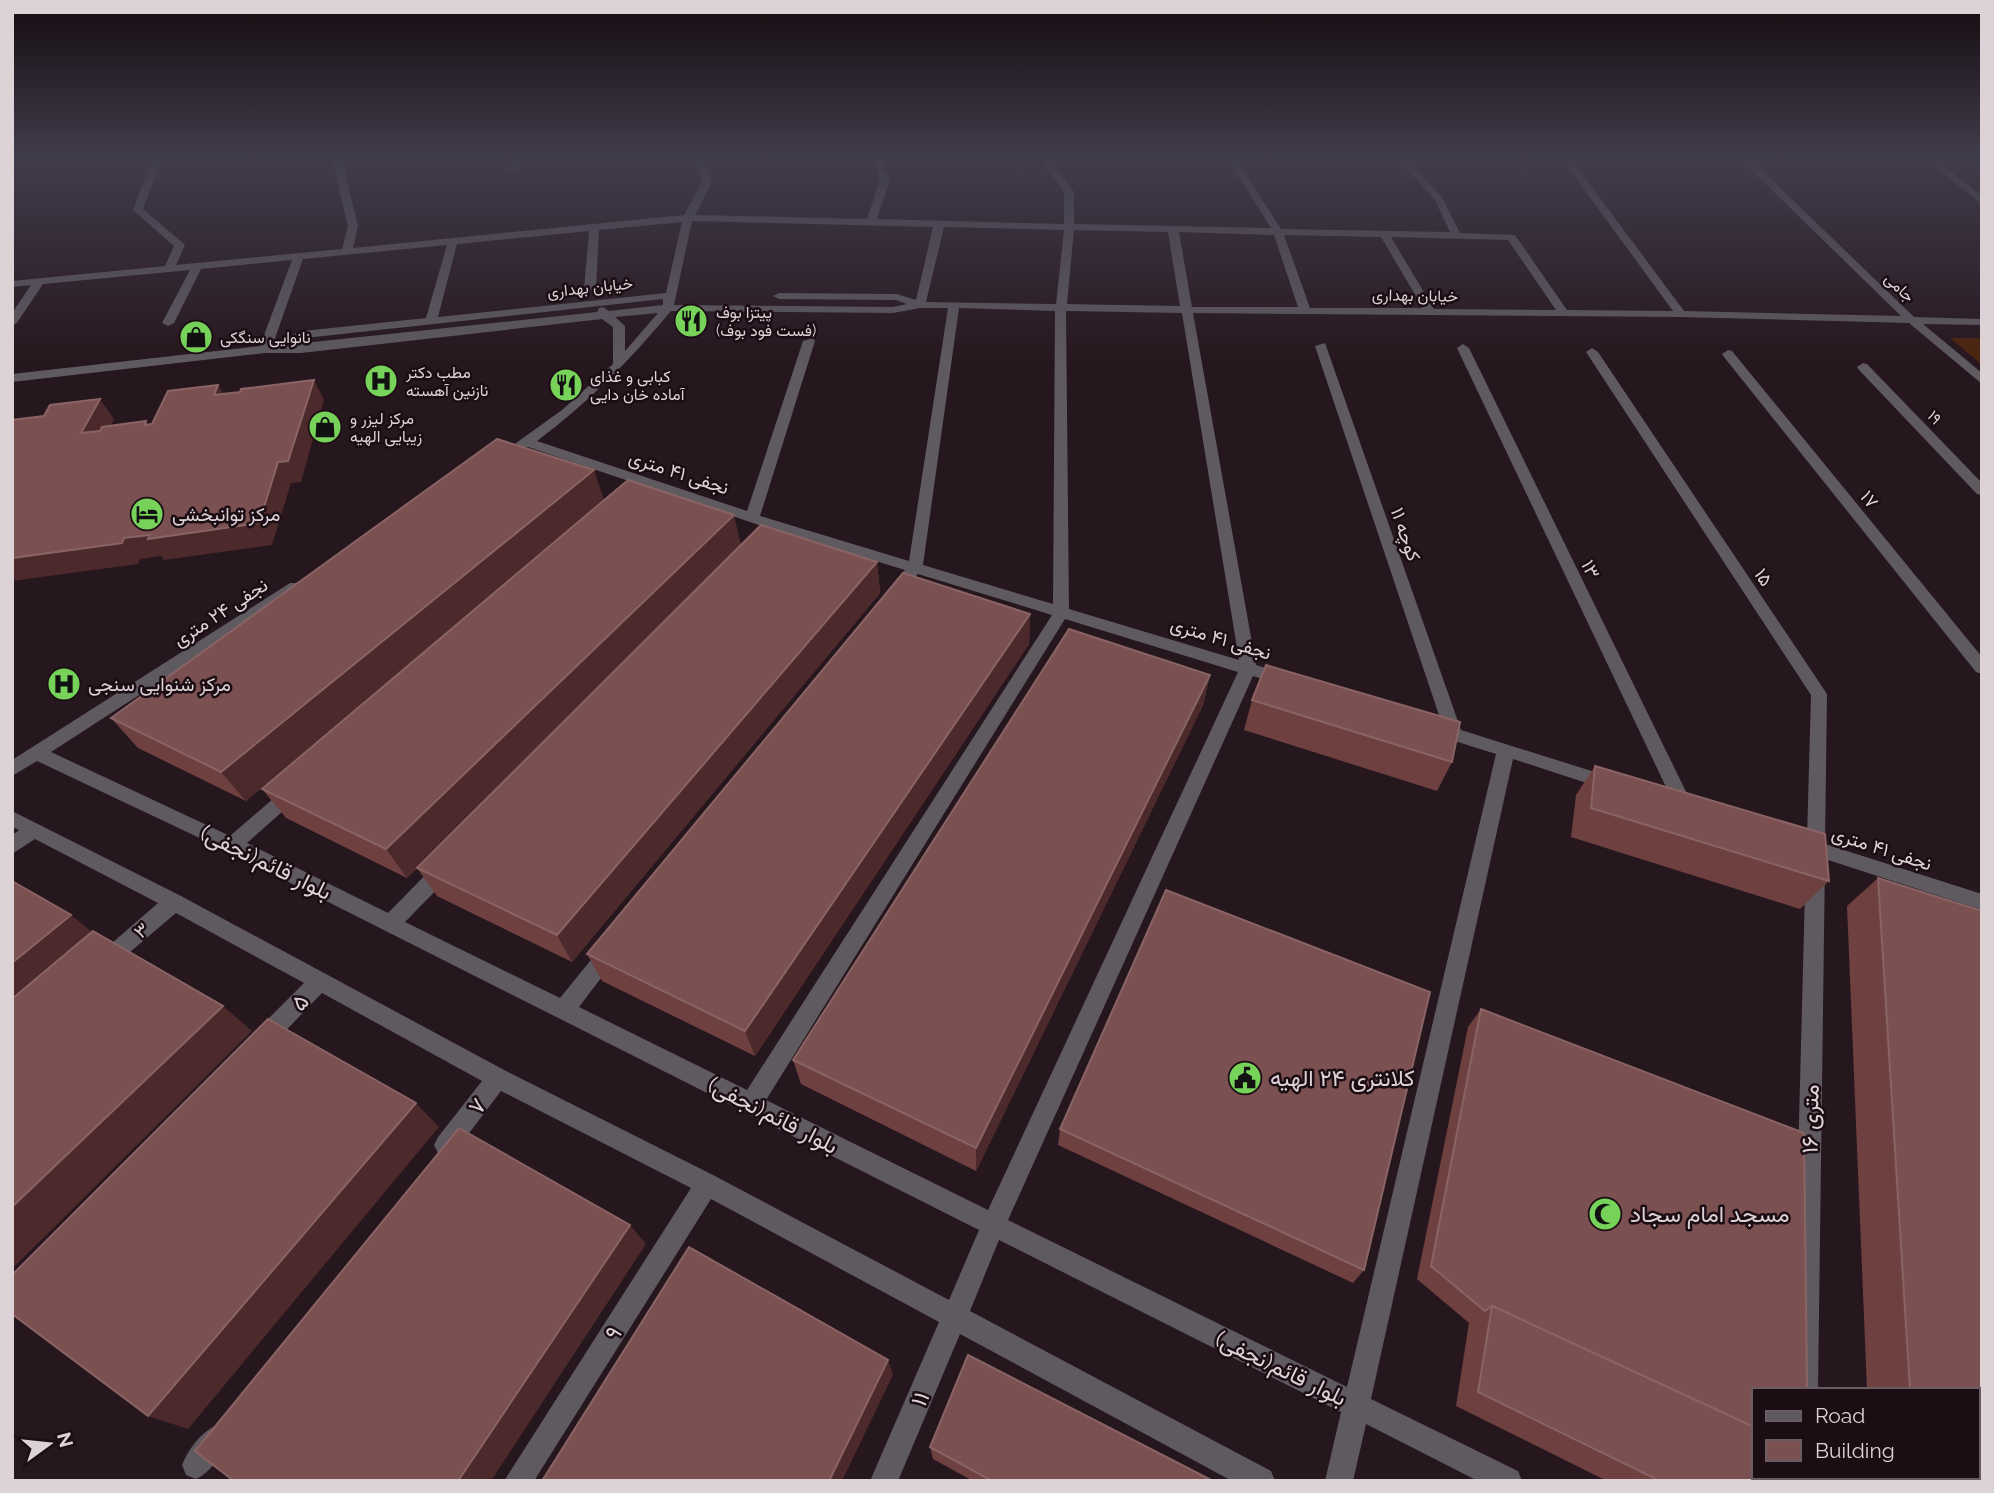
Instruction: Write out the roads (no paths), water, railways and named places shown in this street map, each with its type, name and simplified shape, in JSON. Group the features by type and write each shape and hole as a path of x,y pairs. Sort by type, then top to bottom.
{"street":[{"path":"156,225 180,245 169,269"},
{"path":"347,251 353,225"},
{"path":"12,284 625,225"},
{"path":"505,456 567,413 619,365 668,302 686,225"},
{"path":"928,225 1511,237 1563,312"},
{"path":"920,305 939,225"},
{"path":"751,1104 1061,613 1060,306 1069,225"},
{"path":"1273,225 1305,310"},
{"path":"1451,225 1456,235"},
{"path":"1615,225 1681,314"},
{"name":"جامی","path":"1812,225 1909,318 1982,380"},
{"path":"590,289 594,228"},
{"path":"1173,230 1248,668"},
{"path":"1384,234 1430,311"},
{"path":"431,320 453,241"},
{"path":"265,349 299,256"},
{"path":"168,323 197,266"},
{"path":"12,322 40,281"},
{"name":"خیابان بهداری","path":"265,349 303,335 431,320 668,302 893,310 920,305 1060,306 1186,310 1681,314 1982,322"},
{"path":"898,589 915,568 954,305"},
{"path":"603,308 619,326 619,365"},
{"name":"خیابان بهداری","path":"12,378 265,349 300,349 603,308"},
{"path":"752,518 809,341"},
{"name":"کوچه ۱۱","path":"1321,346 1454,734"},
{"name":"۱۳","path":"1463,348 1692,810 1660,800"},
{"name":"۱۵","path":"1592,352 1819,694 1815,849"},
{"name":"۱۷","path":"1728,354 1982,668"},
{"name":"۱۹","path":"1863,367 1982,491"},
{"name":"نجفی ۴۱ متری","path":"527,442 645,490 752,518 771,531 915,568 1299,684"},
{"name":"نجفی ۲۴ متری","path":"12,769 313,575"},
{"name":"۱۱","path":"884,1481 993,1226 1248,668"},
{"path":"1415,722 1621,787"},
{"path":"1339,1481 1506,751"},
{"name":"بلوار قائم(نجفی)","path":"36,753 232,845 1508,1481"},
{"path":"232,845 305,782"},
{"path":"12,818 174,902 498,1078 707,1184 1261,1481"},
{"path":"12,846 35,830"},
{"name":"نجفی ۴۱ متری","path":"1789,841 1982,902"},
{"name":"۱۶ متری","path":"1805,1388 1815,849"},
{"path":"390,924 458,854"},
{"name":"۳","path":"83,980 174,902"},
{"path":"563,1011 623,935"},
{"name":"۵","path":"243,1059 320,981"},
{"name":"۷","path":"431,1164 498,1078"},
{"name":"۹","path":"518,1481 707,1184"},
{"path":"196,1465 229,1422"}],"place":[{"name":"پیتزا بوف (فست فود بوف)","path":"691,321"},
{"name":"نانوایی سنگکی","path":"196,337"},
{"name":"مطب دکتر نازنین آهسته","path":"381,381"},
{"name":"کبابی و غذای آماده خان دایی","path":"566,385"},
{"name":"مرکز لیزر و زیبایی الهیه","path":"325,427"},
{"name":"مرکز توانبخشی","path":"147,514"},
{"name":"مرکز شنوایی سنجی","path":"64,684"},
{"name":"کلانتری ۲۴ الهیه","path":"1245,1078"},
{"name":"مسجد امام سجاد","path":"1605,1214"}]}
